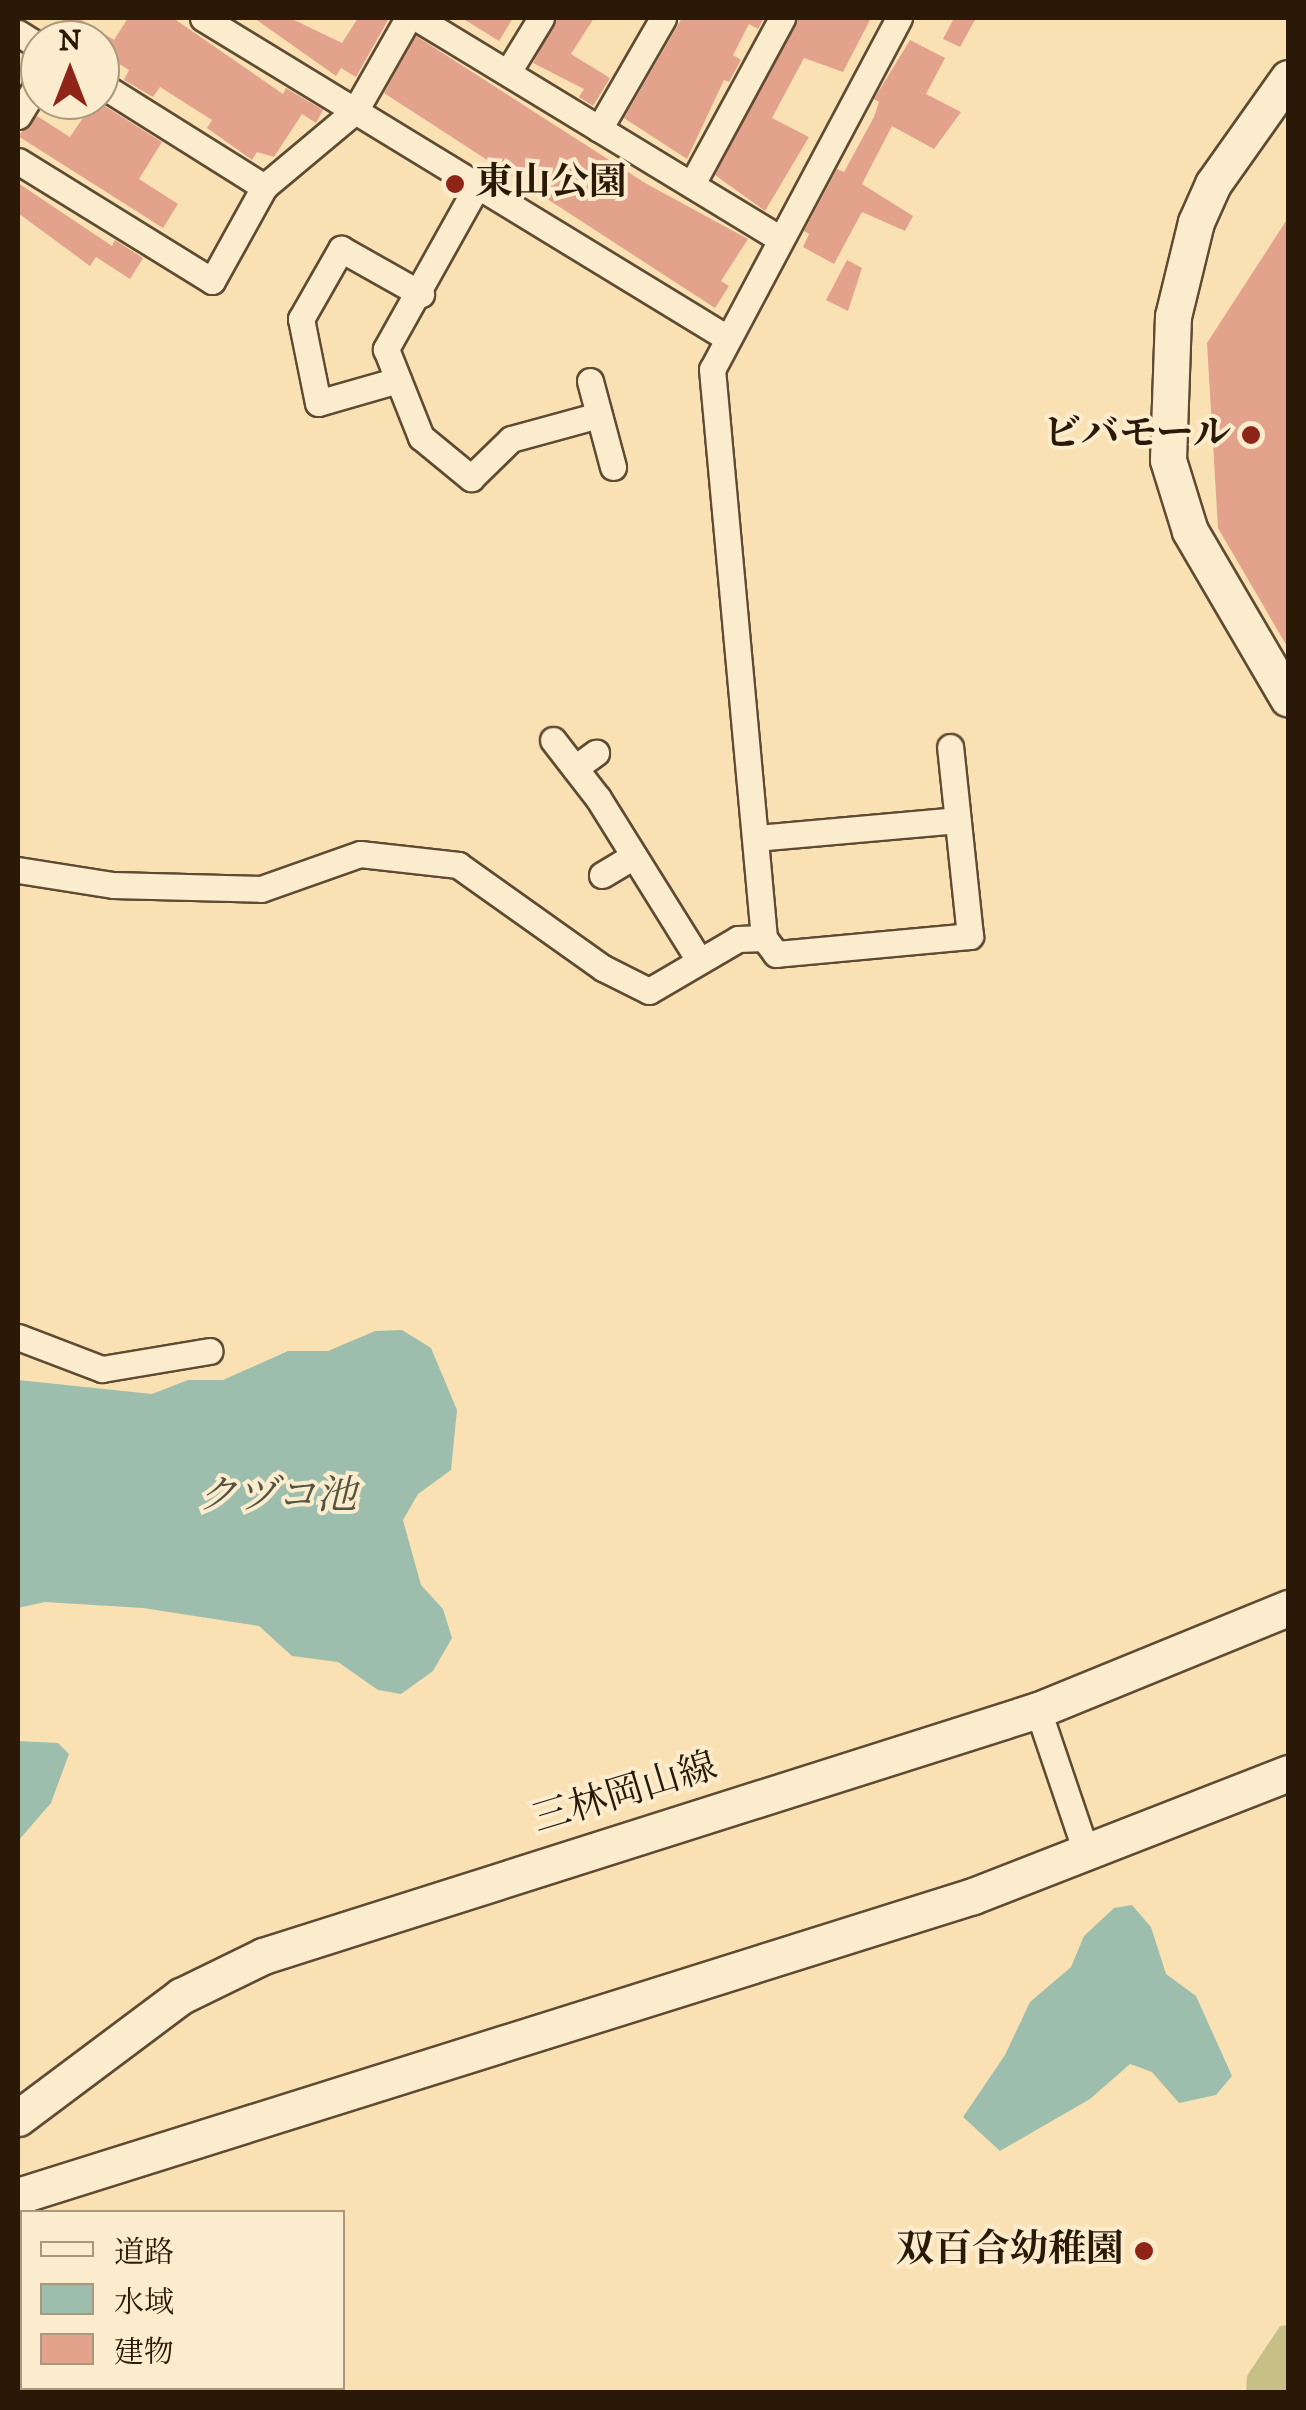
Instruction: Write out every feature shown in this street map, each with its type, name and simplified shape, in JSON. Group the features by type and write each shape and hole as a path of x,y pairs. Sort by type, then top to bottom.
{"main road":[{"path":"1288,78 1213,184 1196,222 1173,316 1168,460 1190,530 1288,699"},
{"name":"三林岡山線","path":"18,2118 89,2059 181,1996 262,1956 1038,1710 1288,1608"},
{"path":"18,2196 1087,1855 1288,1773"}],"street":[{"path":"203,18 724,336"},
{"path":"18,161 212,282 264,187 355,112 408,18"},
{"path":"417,18 778,237"},
{"path":"508,72 541,18"},
{"path":"599,130 663,18"},
{"path":"692,184 782,18"},
{"path":"900,18 724,336 712,369 764,938 776,954 970,936 950,746"},
{"path":"120,97 264,187"},
{"path":"477,186 421,294 386,349 421,437 471,478 514,425 600,416"},
{"path":"398,380 318,403 301,320 340,249 421,294"},
{"path":"590,381 613,466"},
{"path":"553,740 586,761 634,856 698,960"},
{"path":"756,838 957,820"},
{"path":"18,870 113,886 261,889 360,854 458,864 602,968 649,991 738,939 764,938"},
{"path":"602,875 634,856"},
{"path":"18,1337 102,1369 210,1351"},
{"path":"1038,1710 1087,1855"}],"shaded area":[{"path":"1288,2325 1288,2392 1246,2392 1247,2376 1280,2326"}],"water":[{"name":"クヅコ池","path":"402,1330 431,1348 457,1410 451,1470 418,1494 403,1520 421,1585 443,1609 452,1638 433,1671 401,1694 378,1690 338,1662 292,1656 259,1626 143,1608 45,1602 18,1608 18,1380 152,1394 188,1380 223,1380 288,1351 328,1351 375,1331"},
{"path":"18,1741 58,1743 69,1754 51,1803 18,1841"},
{"path":"1132,1905 1151,1927 1166,1974 1196,1996 1232,2076 1216,2095 1179,2103 1152,2072 1130,2064 1090,2099 1000,2151 963,2117 1005,2055 1030,2002 1071,1967 1084,1936 1114,1908"}],"building":[{"path":"128,18 173,18 283,94 286,88 323,110 316,123 302,114 274,157 257,152 252,160 207,128 212,120 160,87 153,97 124,80 129,70 120,64 120,31"},
{"path":"254,18 290,18 342,43 358,18 388,20 356,77 341,68 336,76"},
{"path":"462,18 513,18 499,41"},
{"path":"557,18 594,18 571,54 610,78 593,106 579,97 584,89 533,63"},
{"path":"682,18 764,18 758,29 749,24 733,55 741,60 729,82 724,80 687,159 624,118"},
{"path":"798,18 871,18 843,72 804,58 772,118 809,137 765,211 715,175"},
{"path":"954,18 976,18 960,47 943,39"},
{"path":"416,36 645,183 748,239 721,281 729,286 715,308 384,93"},
{"path":"910,40 945,58 926,94 961,112 934,149 892,126 862,184 913,216 905,231 862,212 834,264 803,247 809,234 804,231 837,169 844,172 874,117 879,102 874,99"},
{"path":"120,116 162,142 139,179 178,204 163,228 18,136 33,120 43,120 70,137 81,120 120,120"},
{"path":"18,183 112,246 115,240 143,258 130,279 96,257 90,266 18,213"},
{"name":"ビバモール","path":"1288,218 1288,648 1218,528 1207,343"},
{"path":"847,260 862,268 848,311 826,300"}],"place":[{"name":"東山公園","path":"455,184"},
{"name":"ビバモール","path":"1251,435"},
{"name":"双百合幼稚園","path":"1144,2251"}]}
